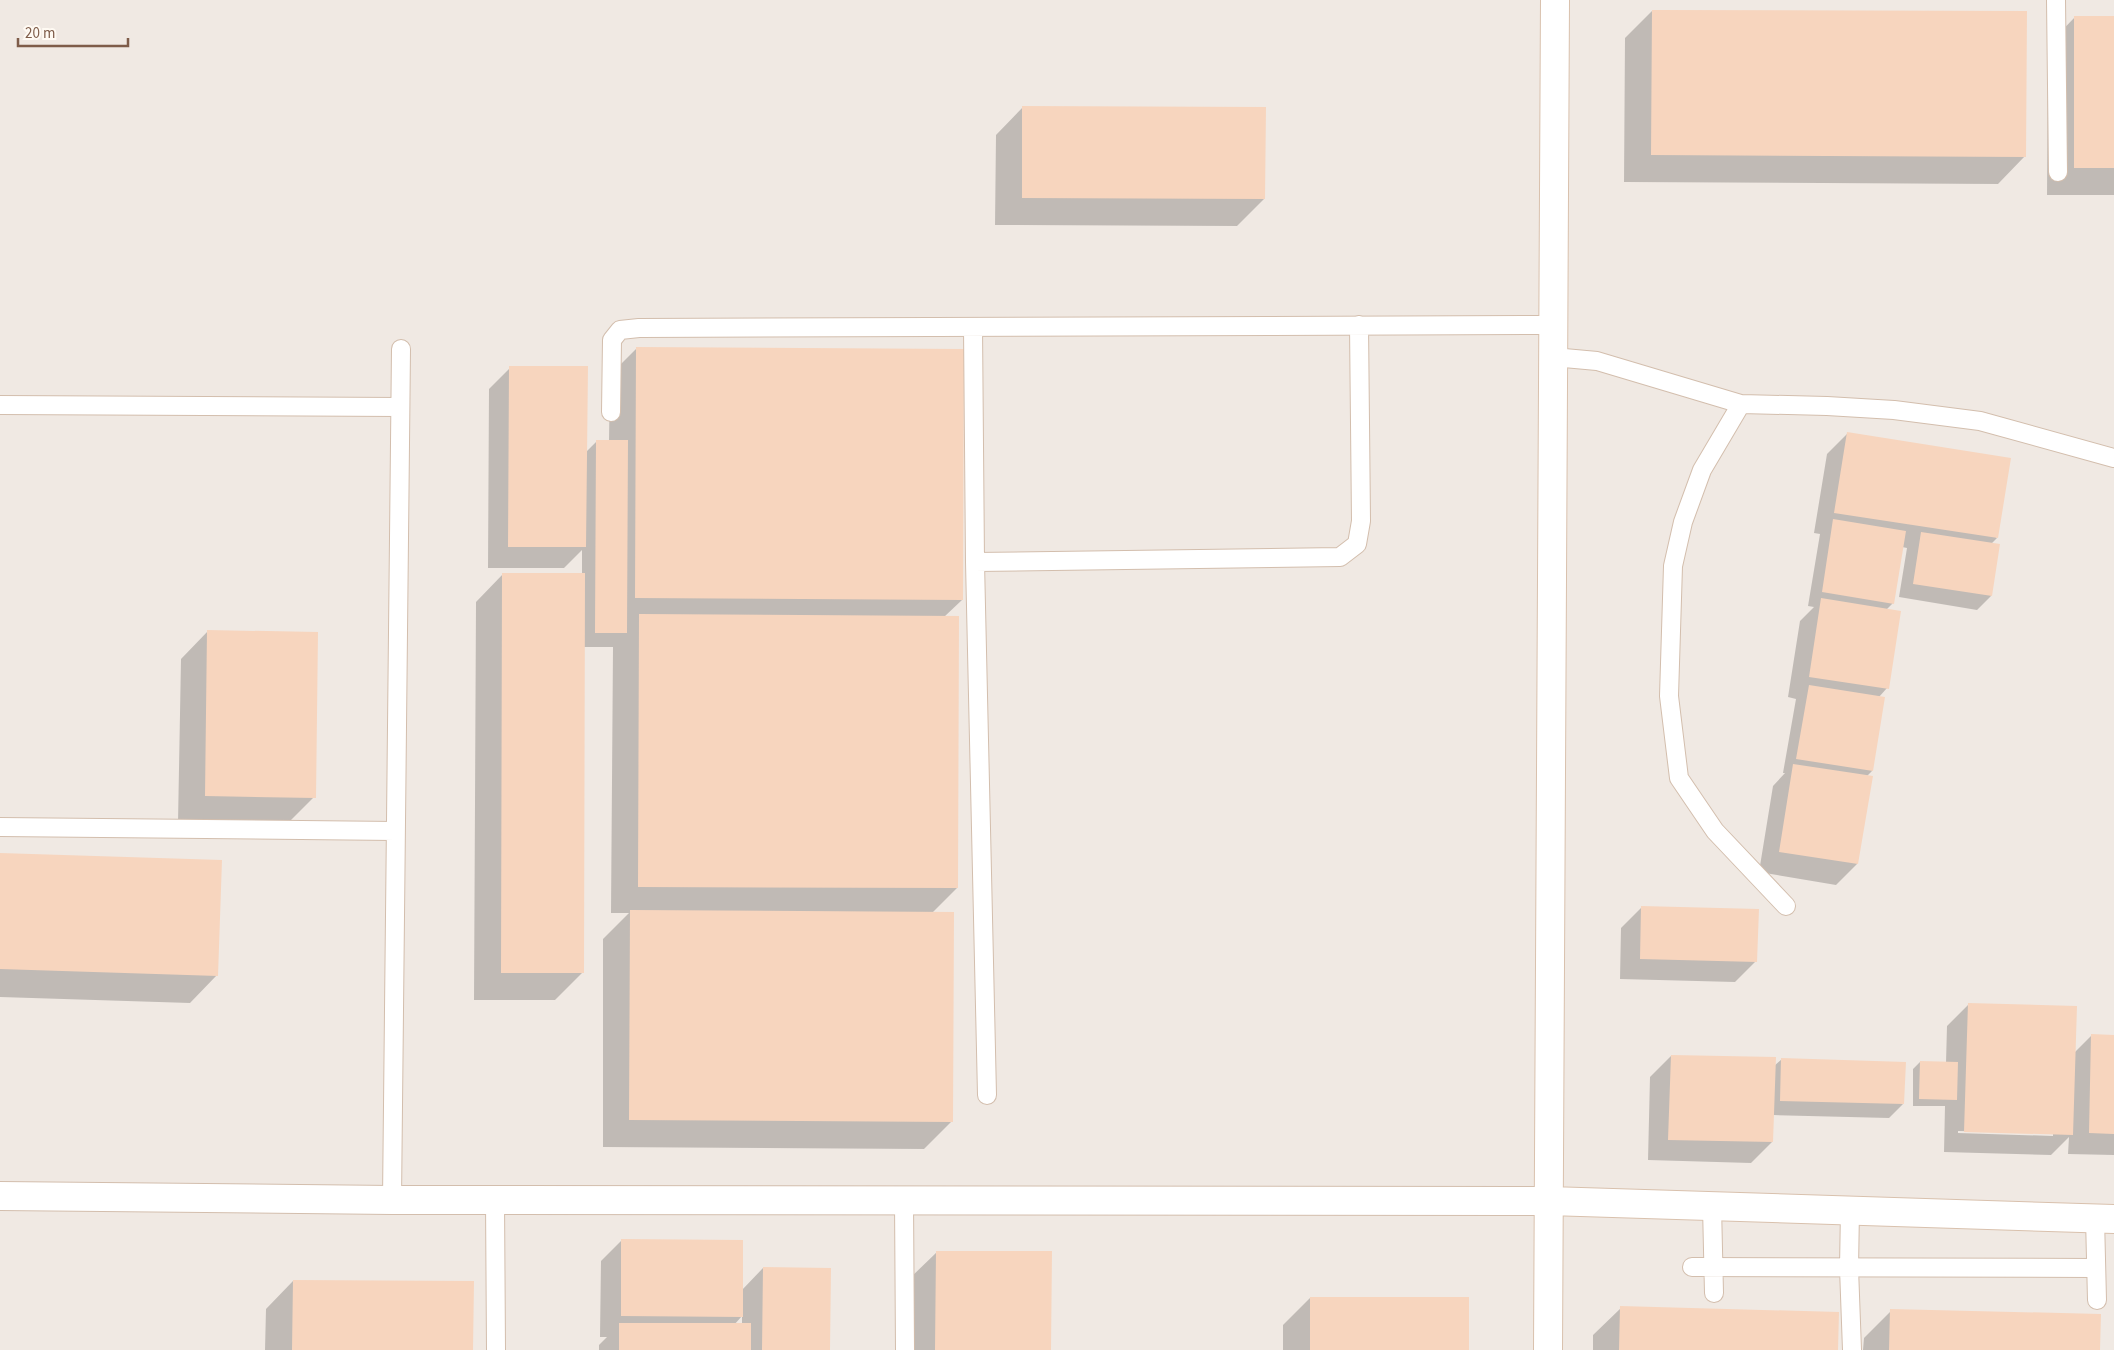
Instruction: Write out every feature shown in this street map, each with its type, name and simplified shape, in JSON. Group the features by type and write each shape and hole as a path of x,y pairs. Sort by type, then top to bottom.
{"street":[{"path":"1548,1350 1554,0"},
{"path":"0,1196 392,1200 1549,1201 2105,1218"}],"lane":[{"path":"2056,0 2058,172"},
{"path":"975,562 1340,557 1357,544 1361,520 1359,325"},
{"path":"610,412 612,340 620,330 639,328 1553,325"},
{"path":"973,326 975,562 987,1095"},
{"path":"392,1200 401,349"},
{"path":"1553,356 1596,361 1741,404 1894,410 1980,421 2114,458"},
{"path":"1741,404 1702,470 1683,522 1674,566 1669,696 1679,778 1715,831 1786,906"},
{"path":"0,405 400,407"},
{"path":"0,828 396,832"},
{"path":"495,1200 496,1350"},
{"path":"904,1200 905,1350"},
{"path":"1712,1206 1714,1293"},
{"path":"1850,1210 1849,1268 1852,1350"},
{"path":"2096,1300 2096,1268 2105,1218"},
{"path":"1692,1267 2096,1268"}],"shaded area":[{"path":"0,0 2114,0 2114,1350 0,1350"}],"building":[{"path":"1652,10 2027,11 2026,157 1651,155"},
{"path":"2074,16 2114,16 2114,168 2074,168"},
{"path":"1022,106 1266,107 1265,199 1022,198"},
{"path":"636,347 964,349 963,600 635,598"},
{"path":"509,366 588,366 586,547 508,547"},
{"path":"1847,432 2011,458 1998,538 1834,513"},
{"path":"596,440 628,440 627,633 595,633"},
{"path":"1833,519 1906,531 1894,604 1822,592"},
{"path":"1921,532 2000,544 1992,596 1913,584"},
{"path":"502,573 585,573 584,973 501,973"},
{"path":"1821,598 1901,611 1889,689 1809,677"},
{"path":"639,614 959,616 958,888 638,887"},
{"path":"207,630 318,632 316,798 205,796"},
{"path":"1809,685 1885,697 1873,771 1796,759"},
{"path":"1793,764 1873,776 1858,864 1779,852"},
{"path":"0,853 222,860 218,976 0,969"},
{"path":"1641,906 1759,909 1757,962 1640,959"},
{"path":"630,910 954,912 953,1122 629,1120"},
{"path":"1968,1003 2077,1006 2073,1135 1964,1132"},
{"path":"2091,1034 2114,1035 2114,1134 2089,1133"},
{"path":"1671,1055 1776,1057 1773,1142 1668,1140"},
{"path":"1781,1058 1906,1062 1904,1104 1780,1101"},
{"path":"1920,1061 1958,1062 1957,1100 1919,1099"},
{"path":"621,1239 743,1240 743,1317 621,1316"},
{"path":"936,1251 1052,1251 1051,1350 935,1350"},
{"path":"763,1267 831,1268 830,1350 762,1350"},
{"path":"293,1280 474,1281 473,1350 292,1350"},
{"path":"1310,1297 1469,1297 1469,1350 1310,1350"},
{"path":"1620,1306 1839,1312 1838,1350 1619,1350"},
{"path":"1890,1309 2101,1314 2100,1350 1889,1350"},
{"path":"619,1323 751,1323 751,1350 619,1350"}]}
